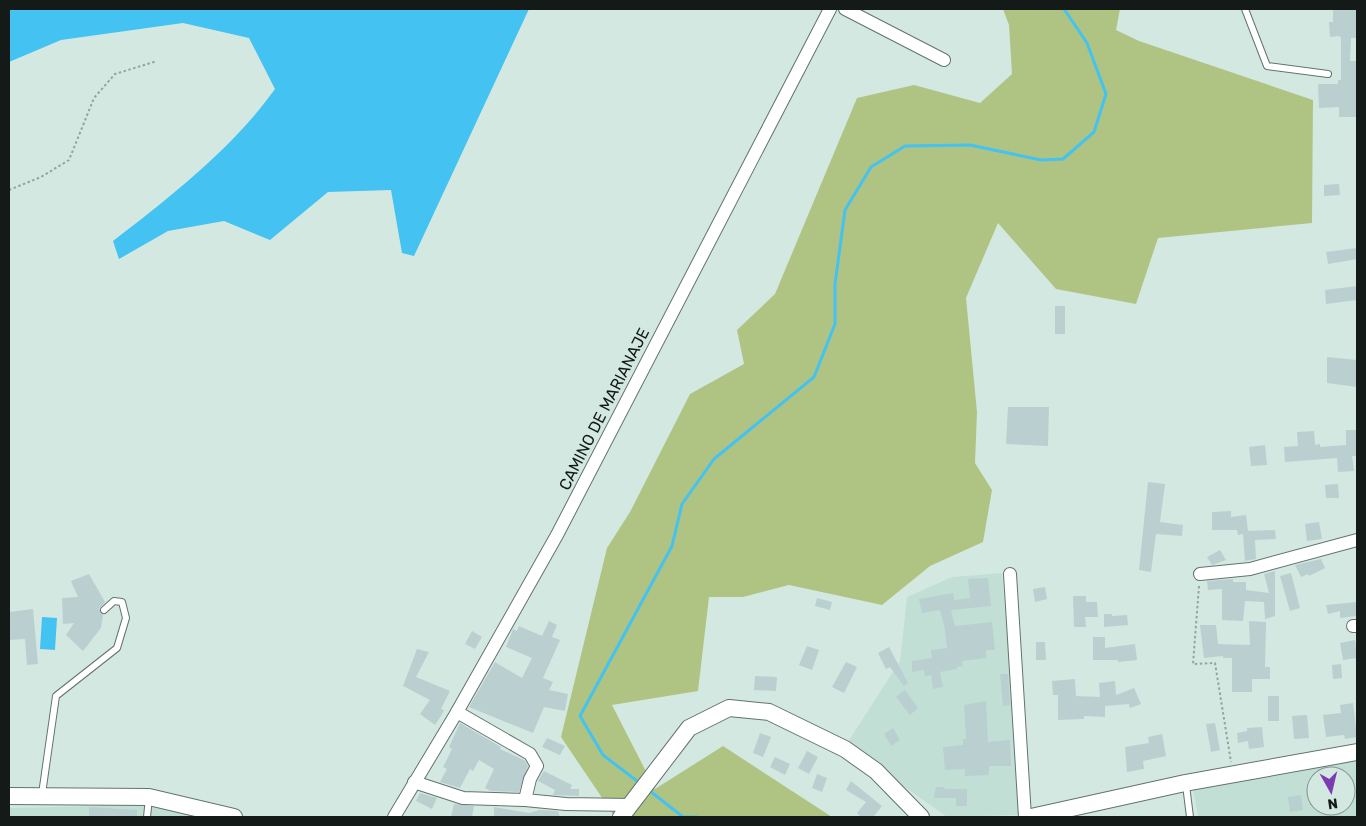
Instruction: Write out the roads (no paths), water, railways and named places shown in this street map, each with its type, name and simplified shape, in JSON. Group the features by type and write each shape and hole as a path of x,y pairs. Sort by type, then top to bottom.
{"street":[{"name":"CAMINO DE MARIANAJE","path":"394,817 457,712 557,535 830,9"},
{"path":"845,9 944,60"},
{"path":"1200,574 1250,569 1357,540"},
{"path":"1010,574 1025,817"},
{"path":"414,782 463,798 525,800 626,811 690,728 728,708 769,712 845,749 876,771 921,817"},
{"path":"457,712 530,754 537,766 530,780 525,800"},
{"path":"1031,817 1233,774 1357,752"},
{"path":"9,796 149,797 234,817"}],"lane":[{"path":"1245,9 1267,66 1328,74"},
{"path":"42,796 56,696 117,648 126,618 122,602 114,601 104,610"},
{"path":"1185,784 1190,817"},
{"path":"147,817 149,797"}],"water":[{"path":"9,9 529,9 414,256 402,253 391,190 328,192 270,240 224,221 168,231 119,259 113,241 200,171 240,132 275,89 249,38 183,23 61,40 9,62"},
{"path":"42,617 57,618 55,650 40,649"}],"waterway":[{"path":"637,781 603,755 580,716 672,546 682,504 714,459 814,377 835,324 835,284 845,210 871,167 905,146 970,145 1041,160 1063,159 1094,132 1106,94 1087,43 1064,9"},
{"path":"650,791 683,817 697,817"}]}
